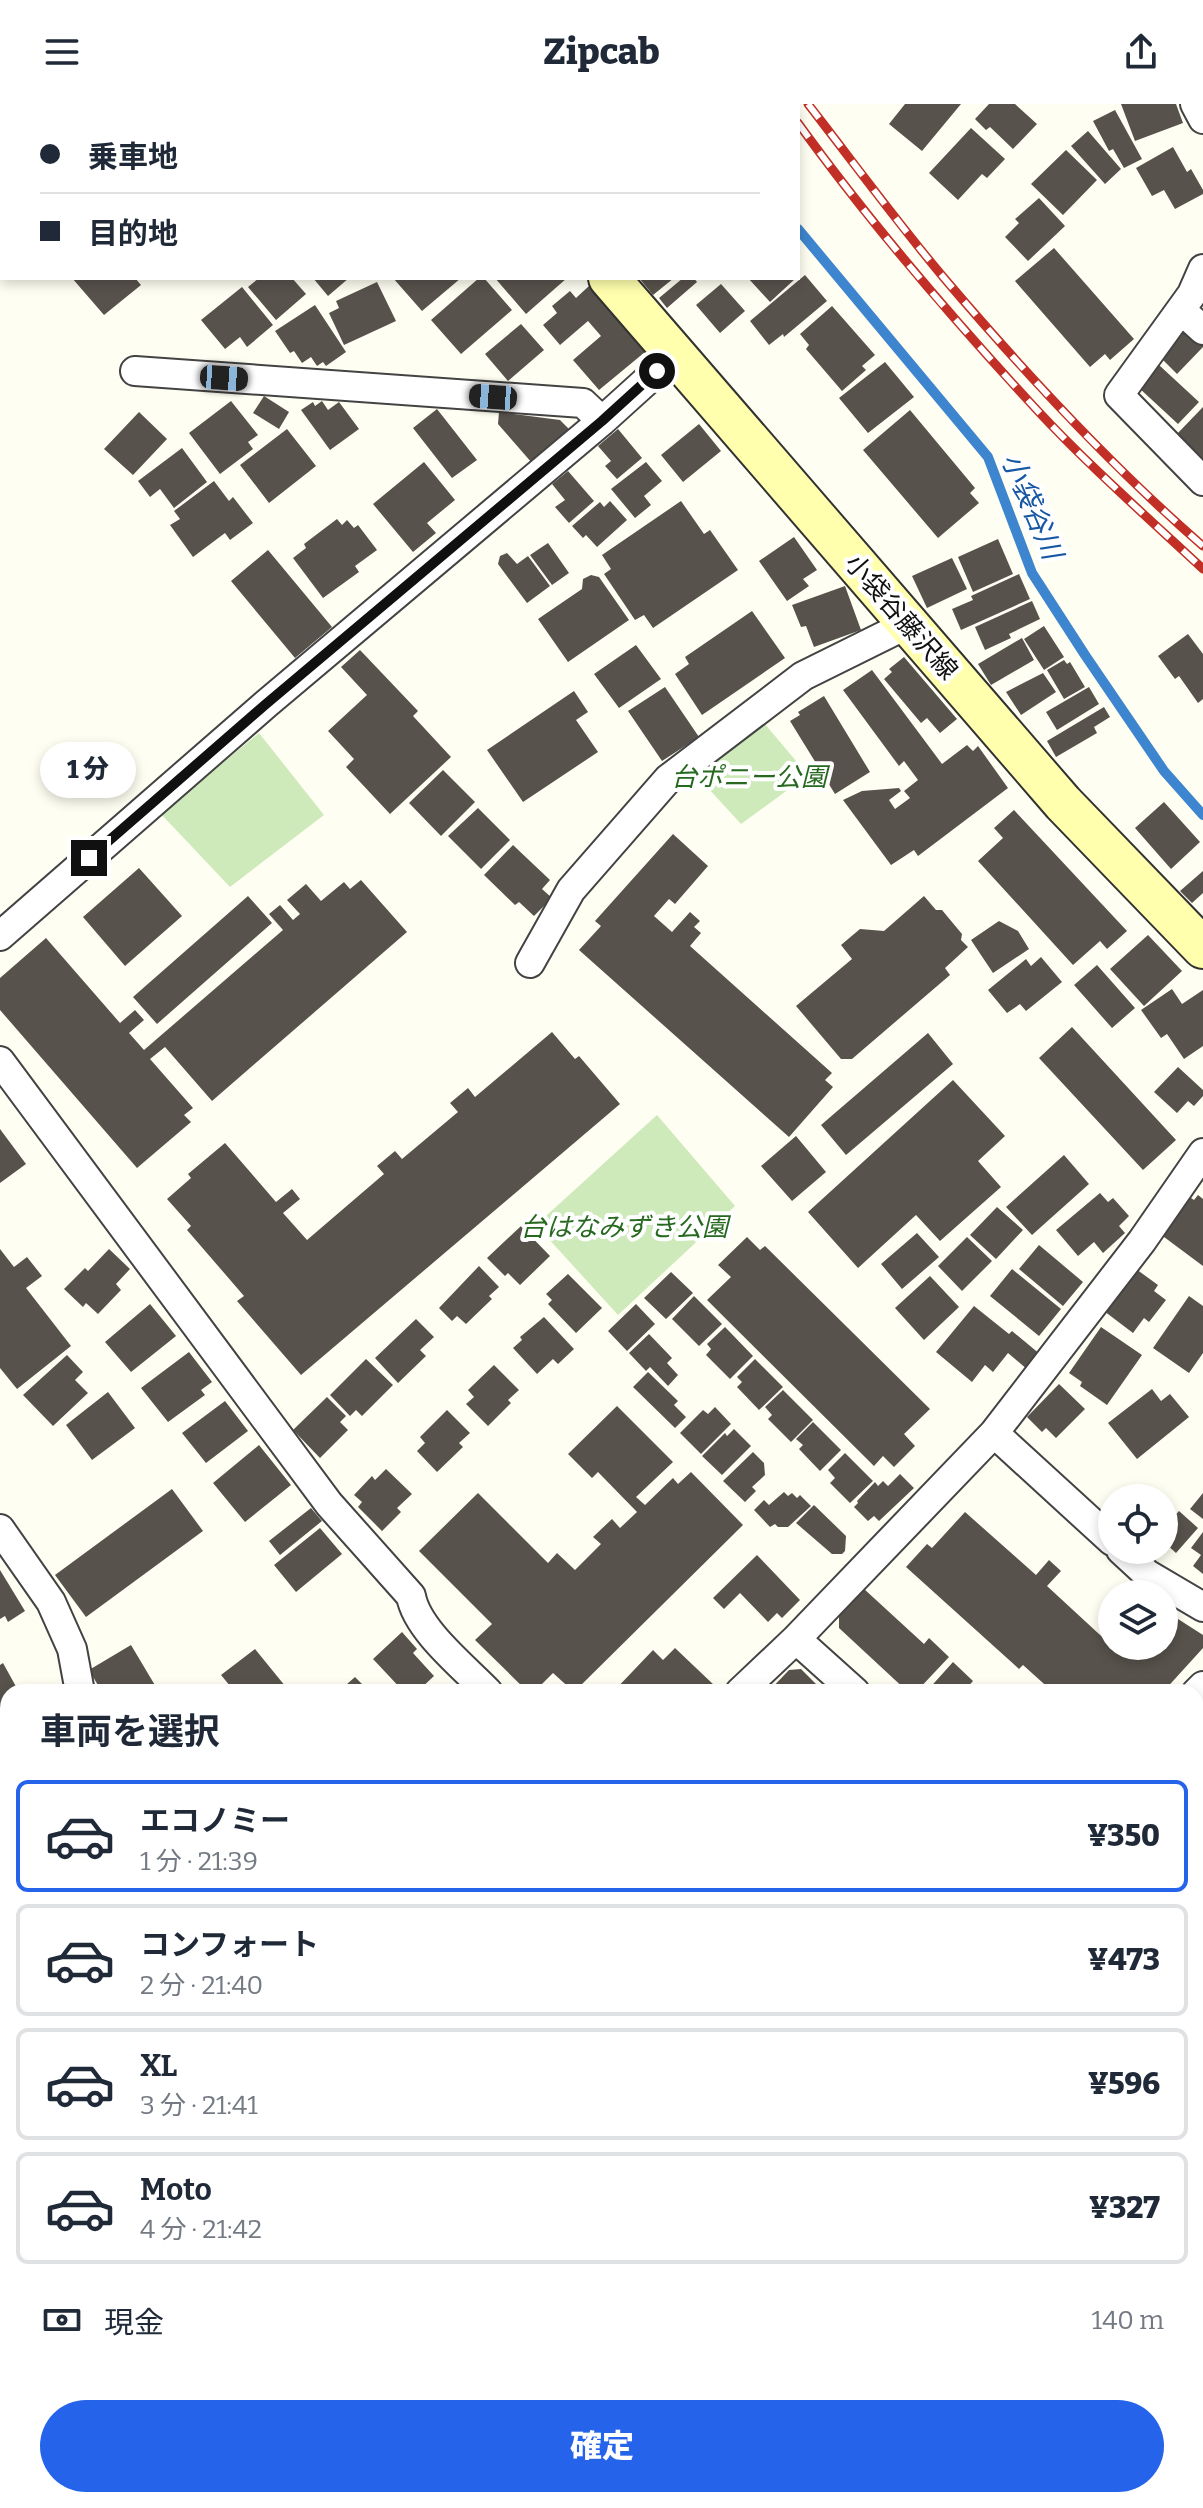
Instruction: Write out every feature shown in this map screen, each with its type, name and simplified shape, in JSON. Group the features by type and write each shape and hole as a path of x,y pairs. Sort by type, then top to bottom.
{"main road":[{"name":"小袋谷藤沢線","path":"611,280 1063,803 1203,948"}],"street":[{"path":"1195,104 1203,119"},
{"path":"1203,269 1192,294 1119,395 1203,481"},
{"path":"1181,310 1203,330"},
{"path":"0,936 675,355"},
{"path":"135,371 583,403 602,421"},
{"path":"530,963 571,890 668,779 803,676 908,624"},
{"path":"0,1061 329,1504 411,1596 413,1609 423,1624 480,1684"},
{"path":"748,1684 796,1639 994,1433 1142,1241 1203,1153"},
{"path":"994,1433 1098,1528"},
{"path":"0,1529 51,1602 72,1649 79,1684"},
{"path":"1136,1564 1147,1574 1203,1607"},
{"path":"796,1639 846,1684"}],"green space":[{"name":"台ポニー公園","path":"764,723 808,775 741,824 697,776"},
{"path":"259,733 324,815 230,887 161,814"},
{"name":"台はなみずき公園","path":"657,1115 735,1206 618,1315 536,1225"}],"building":[{"path":"905,104 961,104 922,151 889,124"},
{"path":"989,104 1015,104 1037,124 1013,149 990,127 986,130 975,119"},
{"path":"1121,104 1176,104 1183,123 1135,141"},
{"path":"1115,110 1142,159 1124,168 1113,149 1109,151 1093,121"},
{"path":"971,128 1005,159 987,178 982,174 958,200 929,173"},
{"path":"1088,131 1121,169 1105,184 1071,146"},
{"path":"1173,147 1187,172 1191,169 1203,190 1203,194 1175,209 1164,190 1152,196 1136,168"},
{"path":"1066,150 1097,180 1063,215 1031,184"},
{"path":"1039,198 1065,226 1028,261 1005,237 1019,223 1015,219"},
{"path":"1054,248 1134,339 1110,360 1105,354 1090,367 1015,281"},
{"path":"805,275 827,301 784,337 783,334 769,345 750,321"},
{"path":"74,280 137,280 141,285 104,315"},
{"path":"257,280 294,280 306,294 276,320 248,287"},
{"path":"315,280 347,280 328,296"},
{"path":"395,280 459,280 422,311"},
{"path":"477,280 486,280 512,310 461,354 431,320"},
{"path":"497,280 565,280 526,314"},
{"path":"641,280 672,280 653,295"},
{"path":"681,280 697,282 667,308 659,298"},
{"path":"750,280 794,280 770,302"},
{"path":"377,282 396,321 344,345 329,313 339,308 336,301"},
{"path":"721,284 745,311 720,333 696,305"},
{"path":"589,286 645,352 599,390 573,360 601,336 588,321 560,345 543,325 557,313 552,306 570,291 576,298"},
{"path":"242,287 273,325 247,347 240,337 225,349 201,320"},
{"path":"315,305 346,352 326,366 323,362 317,366 311,357 302,363 294,351 290,353 275,331"},
{"path":"832,306 875,355 862,366 866,370 842,391 806,349 809,345 800,334"},
{"path":"521,324 544,350 508,381 485,354"},
{"path":"1185,326 1203,347 1177,374 1157,354"},
{"path":"885,362 914,397 868,433 839,398"},
{"path":"1159,365 1199,402 1178,424 1138,387"},
{"path":"264,396 289,412 279,429 253,413"},
{"path":"231,401 258,435 248,442 253,449 220,474 189,433"},
{"path":"322,401 328,410 339,402 359,429 330,450 301,410 313,402 315,406"},
{"path":"1203,407 1203,461 1176,435"},
{"path":"437,409 477,460 452,478 413,428"},
{"path":"910,410 975,488 970,493 979,503 938,538 863,450"},
{"path":"139,412 167,439 133,475 104,449"},
{"path":"499,412 560,420 569,429 532,463 498,424"},
{"path":"699,424 721,451 683,482 661,455"},
{"path":"287,429 316,466 269,503 240,465"},
{"path":"618,429 642,458 617,479 605,466 611,461 598,446"},
{"path":"182,448 207,482 174,508 160,489 150,497 138,481"},
{"path":"424,462 455,500 427,523 436,533 413,552 373,504"},
{"path":"646,462 662,481 644,496 651,505 635,518 611,489"},
{"path":"568,471 594,501 569,523 555,507 565,500 552,484"},
{"path":"214,481 229,501 233,497 253,523 230,540 225,533 193,557 170,525 180,519 174,511"},
{"path":"610,501 627,520 597,547 572,526 600,502 604,507"},
{"path":"681,501 704,534 710,530 738,570 653,628 644,615 635,620 604,574 611,569 602,555"},
{"path":"337,519 342,525 347,520 354,528 358,525 377,550 355,566 359,572 323,598 293,558 306,548 304,544"},
{"path":"794,537 817,570 803,579 809,586 787,601 759,561"},
{"path":"998,539 1013,574 973,592 958,557"},
{"path":"548,543 569,573 552,585 530,555"},
{"path":"268,550 332,627 295,658 231,581"},
{"path":"507,553 517,564 528,556 550,586 527,603 498,564 500,556"},
{"path":"952,558 967,589 927,608 912,576"},
{"path":"1019,574 1030,599 961,630 952,609 973,600 971,596"},
{"path":"591,575 599,577 629,620 568,662 538,619 582,589 583,579"},
{"path":"845,586 861,630 814,647 806,626 801,627 792,605"},
{"path":"1032,601 1040,619 985,650 975,627"},
{"path":"752,611 785,658 702,715 675,674 689,664 685,657"},
{"path":"1044,626 1064,657 1044,670 1024,639"},
{"path":"1188,634 1203,654 1203,699 1198,703 1179,676 1175,679 1158,656"},
{"path":"1022,638 1034,660 991,685 978,664"},
{"path":"636,645 661,679 619,708 594,674"},
{"path":"360,650 418,711 413,716 451,757 390,814 346,767 354,759 328,731 367,695 341,667"},
{"path":"904,657 957,719 940,733 927,718 921,723 884,679 892,672 889,669"},
{"path":"1064,660 1067,664 1070,662 1085,687 1064,699 1047,670"},
{"path":"872,670 942,764 967,745 973,751 978,746 1008,788 918,856 914,850 891,865 843,800 862,791 899,788 901,791 889,800 895,809 910,798 904,791 918,780 904,761 899,766 843,690"},
{"path":"1043,673 1056,692 1021,715 1006,692"},
{"path":"665,687 699,737 662,761 628,711"},
{"path":"1089,687 1099,704 1057,730 1046,712"},
{"path":"574,691 588,712 576,720 598,752 523,802 487,750"},
{"path":"824,696 870,772 835,794 790,721 800,715 798,712"},
{"path":"1104,707 1110,717 1094,727 1097,733 1056,757 1047,741"},
{"path":"443,770 475,802 441,836 409,803"},
{"path":"1164,802 1200,842 1171,869 1135,828"},
{"path":"478,808 510,840 481,869 448,836"},
{"path":"1014,810 1127,931 1107,949 1100,941 1073,965 978,861 1003,838 994,828"},
{"path":"673,834 708,866 675,904 669,899 654,916 672,932 690,912 700,921 694,927 701,933 690,946 832,1073 825,1080 833,1087 789,1137 579,950 601,926 595,921"},
{"path":"513,845 550,880 542,889 552,898 534,916 519,902 515,905 484,875"},
{"path":"139,868 182,916 125,966 83,917"},
{"path":"1203,871 1203,893 1192,903 1180,891"},
{"path":"361,880 407,932 212,1101 165,1047 150,1059 193,1108 184,1115 191,1122 137,1168 0,1010 0,978 46,938 120,1023 135,1010 144,1020 129,1033 144,1050 283,930 269,914 280,905 293,920 300,914 287,900 306,884 321,901 344,882 350,889"},
{"path":"248,896 272,923 157,1024 133,997"},
{"path":"924,896 936,910 942,910 962,934 961,940 968,947 945,968 950,975 852,1059 841,1059 796,1006 852,959 841,945 860,929 884,931"},
{"path":"999,921 1018,931 1029,949 993,973 971,940"},
{"path":"1148,935 1182,971 1144,1006 1110,969"},
{"path":"1041,957 1062,982 1026,1011 1020,1004 1007,1013 988,990 1026,959 1031,966"},
{"path":"1097,965 1135,1008 1112,1028 1074,985"},
{"path":"1172,989 1182,1004 1203,990 1203,1046 1184,1059 1167,1034 1161,1038 1141,1010"},
{"path":"1072,1027 1176,1140 1143,1170 1039,1058"},
{"path":"552,1032 575,1059 579,1056 620,1104 301,1375 237,1301 244,1296 187,1230 191,1226 167,1199 191,1178 188,1174 225,1143 276,1202 292,1189 300,1199 283,1213 307,1240 384,1174 377,1166 395,1151 402,1159 458,1112 450,1103 468,1088 475,1097"},
{"path":"928,1033 953,1064 846,1155 821,1125"},
{"path":"1178,1067 1203,1090 1203,1096 1194,1106 1188,1101 1177,1113 1154,1092"},
{"path":"953,1080 1005,1136 978,1161 1001,1187 940,1241 916,1215 858,1268 808,1212"},
{"path":"0,1129 26,1164 0,1183"},
{"path":"796,1136 826,1172 792,1201 761,1166"},
{"path":"1064,1155 1089,1184 1032,1235 1006,1207"},
{"path":"1100,1193 1108,1202 1113,1198 1129,1216 1119,1226 1125,1233 1103,1253 1094,1242 1078,1256 1056,1230"},
{"path":"1198,1195 1203,1199 1203,1266 1160,1234 1188,1196 1194,1200"},
{"path":"997,1207 1023,1230 996,1259 970,1235"},
{"path":"521,1226 550,1256 520,1285 508,1273 505,1276 487,1258"},
{"path":"917,1233 939,1257 902,1289 881,1264"},
{"path":"747,1237 760,1250 765,1246 930,1409 904,1434 915,1446 894,1467 883,1456 874,1466 707,1300 731,1277 718,1265"},
{"path":"967,1237 992,1261 962,1291 938,1266"},
{"path":"1039,1245 1083,1282 1063,1306 1019,1269"},
{"path":"0,1249 14,1267 27,1257 42,1276 26,1288 71,1346 17,1389 0,1368"},
{"path":"109,1249 130,1269 116,1284 121,1290 98,1314 86,1303 83,1307 64,1289 85,1268 88,1271"},
{"path":"479,1266 499,1287 489,1296 492,1299 466,1324 457,1316 452,1321 439,1308"},
{"path":"1012,1269 1061,1309 1039,1336 990,1296"},
{"path":"1136,1269 1158,1285 1154,1291 1166,1300 1149,1322 1144,1318 1133,1333 1104,1311"},
{"path":"671,1272 693,1293 666,1319 644,1298"},
{"path":"568,1274 602,1308 576,1333 548,1304 552,1300 546,1294"},
{"path":"930,1276 959,1307 924,1340 895,1308"},
{"path":"694,1296 722,1324 699,1346 672,1319"},
{"path":"1189,1296 1203,1306 1203,1353 1189,1373 1153,1348"},
{"path":"150,1304 176,1336 131,1372 105,1342"},
{"path":"636,1304 655,1324 627,1351 608,1331"},
{"path":"974,1306 1041,1355 1028,1370 1008,1353 993,1372 985,1365 972,1382 936,1352"},
{"path":"544,1317 574,1349 558,1364 553,1359 537,1374 513,1348 522,1340 520,1337"},
{"path":"416,1319 434,1337 420,1350 426,1356 398,1383 375,1358"},
{"path":"725,1327 753,1356 730,1379 706,1355 711,1349 707,1344"},
{"path":"1101,1327 1142,1355 1107,1405 1080,1386 1082,1382 1069,1373"},
{"path":"649,1334 672,1358 667,1363 678,1375 668,1386 650,1367 646,1371 629,1353"},
{"path":"189,1352 212,1382 201,1390 205,1395 168,1422 141,1388"},
{"path":"67,1355 83,1372 75,1380 88,1393 53,1426 23,1395"},
{"path":"366,1359 393,1385 362,1416 356,1410 350,1416 330,1395"},
{"path":"755,1359 783,1387 759,1410 737,1387 742,1382 737,1377"},
{"path":"494,1365 519,1390 508,1400 511,1403 488,1426 466,1404 474,1397 468,1390"},
{"path":"648,1372 678,1401 674,1405 686,1417 675,1428 633,1387"},
{"path":"1059,1384 1085,1409 1056,1438 1046,1428 1042,1432 1027,1417"},
{"path":"1152,1389 1161,1401 1170,1394 1189,1417 1137,1459 1108,1423"},
{"path":"783,1390 813,1420 791,1442 768,1419 772,1415 765,1407"},
{"path":"108,1392 135,1428 92,1460 66,1425"},
{"path":"327,1397 346,1416 340,1422 348,1430 320,1458 293,1430"},
{"path":"225,1401 248,1431 206,1463 182,1433"},
{"path":"617,1406 673,1462 636,1497 645,1505 673,1478 678,1484 691,1472 743,1525 582,1684 565,1684 553,1673 542,1684 520,1684 475,1640 492,1624 419,1551 478,1493 548,1563 557,1553 575,1570 601,1544 593,1537 612,1519 620,1528 637,1512 598,1472 592,1478 568,1454"},
{"path":"715,1407 731,1424 701,1454 680,1433 703,1410 708,1414"},
{"path":"447,1410 470,1433 459,1443 463,1447 437,1472 417,1451 425,1443 420,1437"},
{"path":"813,1422 841,1450 820,1471 799,1449 803,1445 796,1439"},
{"path":"734,1429 751,1446 722,1475 702,1456 725,1433 727,1436"},
{"path":"259,1445 291,1485 245,1522 213,1483"},
{"path":"753,1452 764,1463 765,1475 752,1487 756,1491 745,1502 723,1481"},
{"path":"845,1453 873,1481 850,1503 830,1483 835,1478 828,1470"},
{"path":"386,1469 412,1494 397,1508 401,1512 382,1531 358,1507 362,1502 354,1495 372,1476 375,1480"},
{"path":"900,1474 914,1488 879,1521 874,1516 868,1521 854,1507 857,1501 875,1482 878,1486 883,1481 888,1486"},
{"path":"172,1489 203,1531 86,1617 55,1575"},
{"path":"784,1492 788,1496 792,1493 797,1498 800,1495 811,1506 788,1527 775,1524 770,1527 754,1510 764,1500 769,1505"},
{"path":"1203,1493 1203,1519 1190,1509"},
{"path":"814,1505 846,1536 842,1554 832,1554 796,1523"},
{"path":"311,1508 322,1521 280,1555 269,1541"},
{"path":"965,1512 1036,1575 1049,1560 1061,1571 1047,1586 1098,1633 1098,1660 1178,1660 1178,1619 1203,1635 1203,1648 1170,1684 1044,1684 1023,1665 1019,1669 906,1567 927,1544 932,1548"},
{"path":"1178,1512 1198,1528 1178,1551"},
{"path":"320,1528 342,1554 296,1592 274,1565"},
{"path":"1203,1532 1203,1574 1193,1566 1201,1555 1191,1548"},
{"path":"757,1555 800,1600 782,1618 777,1613 768,1622 740,1593 724,1609 713,1598"},
{"path":"0,1570 25,1611 8,1622 5,1616 0,1619"},
{"path":"863,1588 924,1644 929,1638 949,1657 924,1684 899,1684 839,1628 839,1613"},
{"path":"402,1632 417,1649 413,1653 434,1676 426,1684 396,1684 373,1659"},
{"path":"131,1645 154,1684 97,1684 89,1670"},
{"path":"675,1648 713,1684 621,1684 653,1650 663,1660"},
{"path":"255,1649 283,1684 228,1684 221,1675"},
{"path":"953,1662 973,1681 970,1684 933,1684"},
{"path":"3,1663 15,1684 0,1684 0,1665"},
{"path":"801,1669 816,1684 776,1684 789,1670"},
{"path":"355,1677 362,1684 347,1684"}],"waterway":[{"name":"小袋谷川","path":"800,231 988,457 1032,573 1164,771 1203,815"}],"railway":[{"path":"808,104 892,214 1005,348 1101,450 1203,546"},
{"path":"800,126 883,233 1005,375 1076,450 1203,569"}],"route":[{"path":"89,858 657,371"}]}
